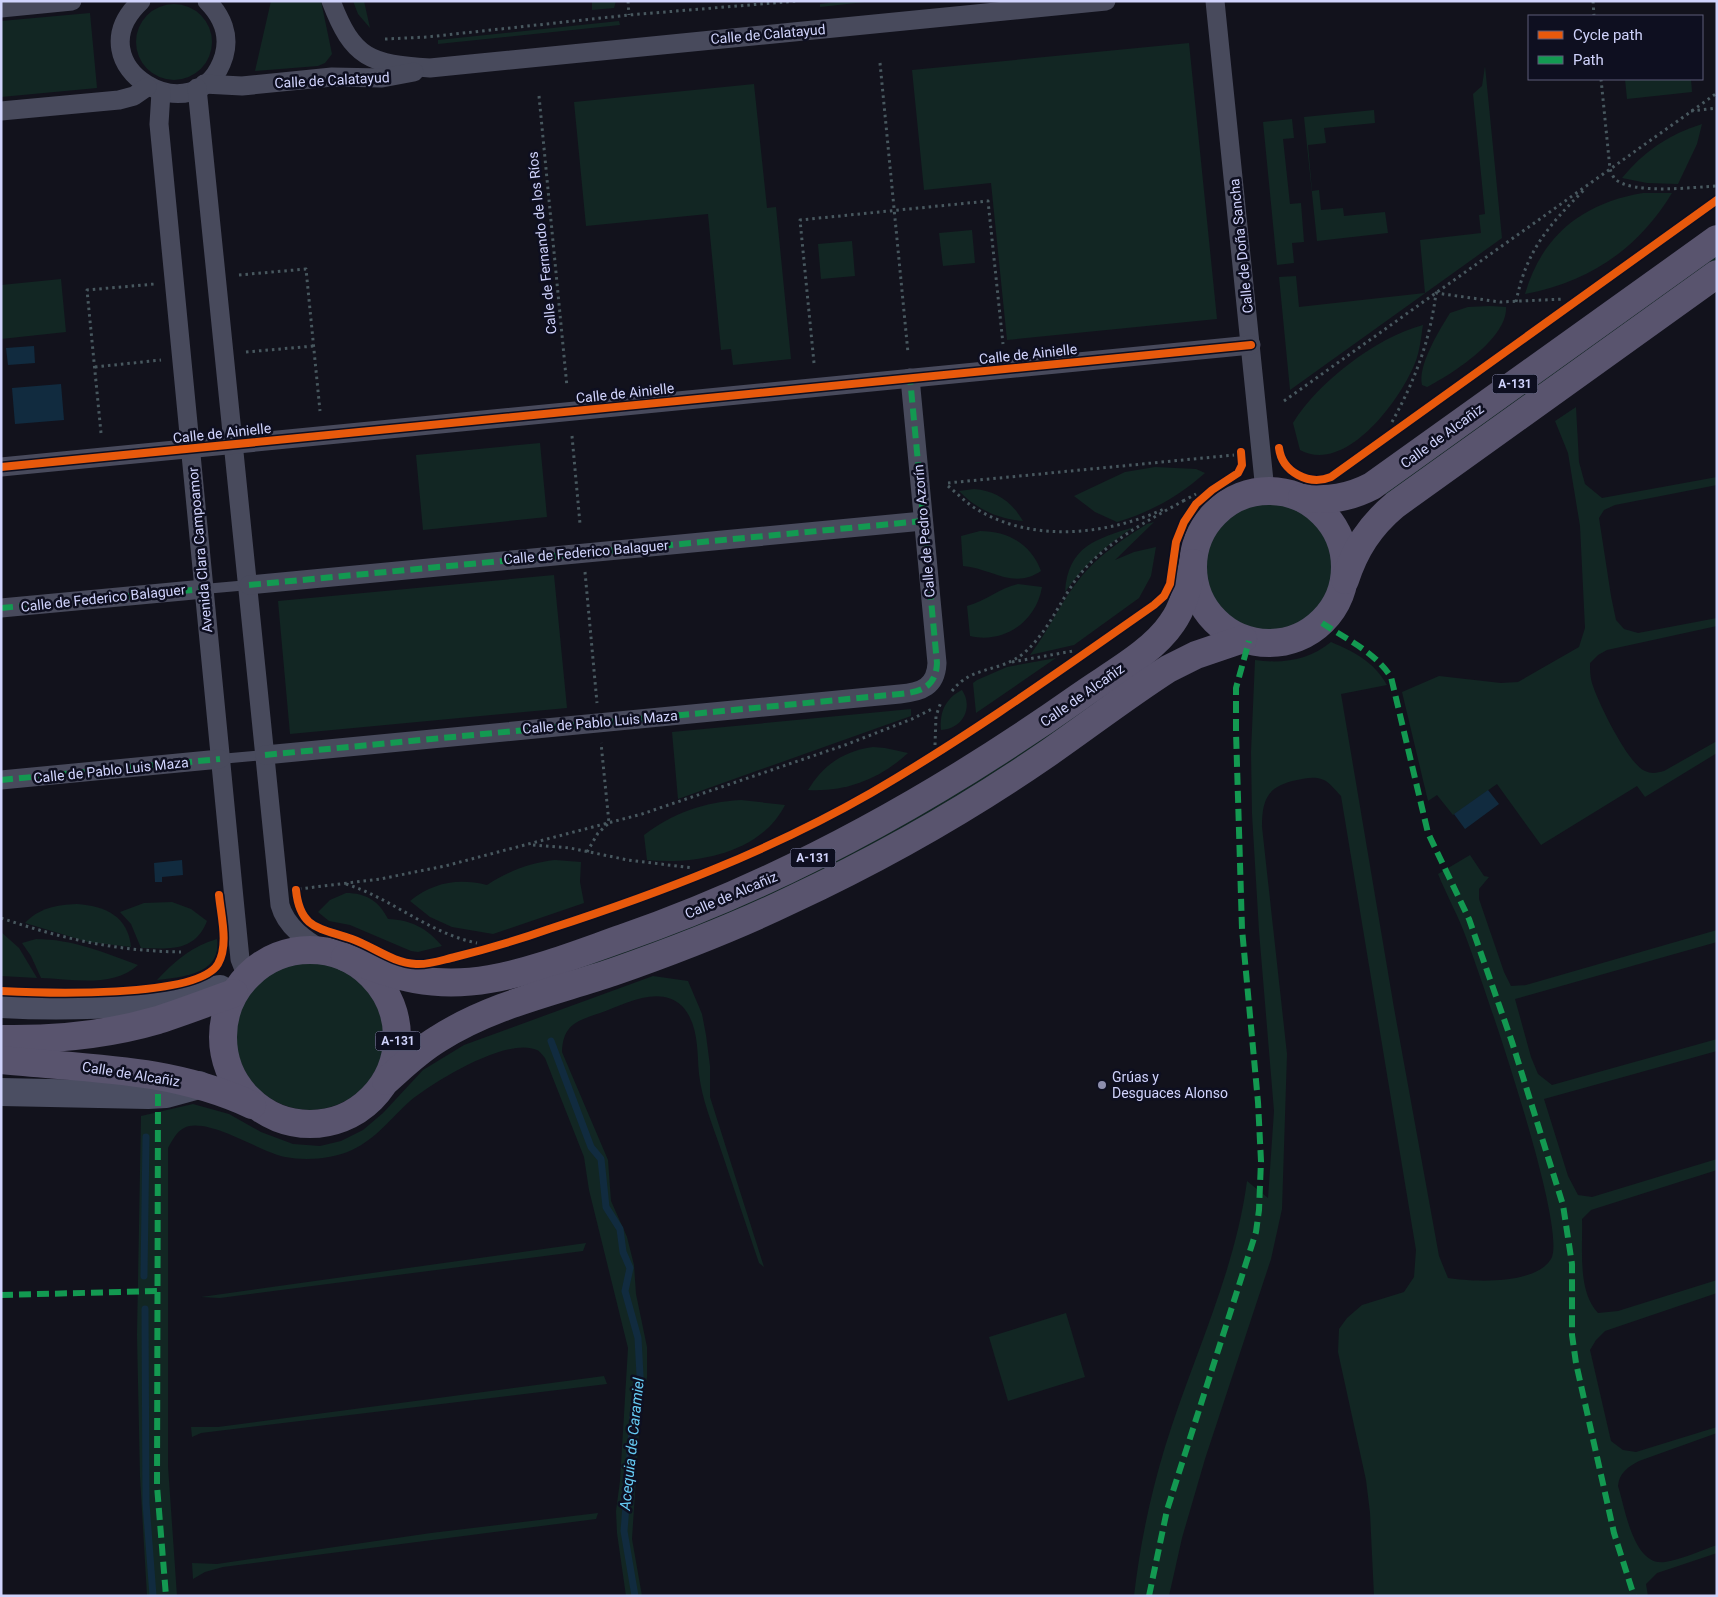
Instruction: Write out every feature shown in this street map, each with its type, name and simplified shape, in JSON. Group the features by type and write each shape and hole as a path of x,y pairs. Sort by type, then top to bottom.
{"main road":[{"name":"Calle de Alcañiz","path":"1302,498 1316,500 1345,497 1372,486 1717,239"},
{"name":"Calle de Alcañiz","path":"1345,580 1359,546 1381,517 1395,505 1717,274"},
{"name":"A-131","path":"1265,491 1277,491 1302,498 1322,512 1337,532 1346,563 1345,580 1333,611 1309,632 1280,643 1265,644 1243,639 1219,625 1202,603 1193,577 1193,563 1201,532 1221,508 1234,499 1265,491"},
{"name":"Calle de Alcañiz","path":"335,954 394,976 418,981 466,982 491,979 647,930 779,874 864,832 955,780 1027,733 1154,644 1172,624 1179,612 1193,563"},
{"name":"Calle de Alcañiz","path":"386,1081 437,1039 479,1016 523,1000 611,973 702,939 791,900 878,857 1003,783 1168,669 1196,655 1243,639"},
{"name":"A-131","path":"303,950 335,954 363,967 378,982 392,1007 396,1020 398,1041 394,1062 386,1081 368,1103 357,1112 338,1120 317,1125 296,1124 275,1118 257,1107 238,1087 231,1075 224,1054 223,1027 226,1013 241,984 263,963 283,954 303,950"},
{"name":"A-131","path":"1,1039 70,1037 114,1031 157,1020 241,984"},
{"path":"1,1004 111,1005 186,996 241,984"},
{"name":"Calle de Alcañiz","path":"1,1060 123,1070 221,1090 257,1107"},
{"path":"1,1092 148,1095 166,1094 199,1085"}],"street":[{"path":"1,8 72,1"},
{"path":"141,1 133,9 125,22 121,36 122,51 127,65 135,77 154,90"},
{"path":"207,1 222,22 226,50 218,69 200,86 282,912 291,926 309,942 335,954"},
{"name":"Calle de Calatayud","path":"332,1 347,39 358,50 372,58 402,66 430,68"},
{"name":"Calle de Calatayud","path":"154,90 185,93 200,86 242,86 332,78 382,78 430,68 1106,1"},
{"name":"Calle de Doña Sancha","path":"1215,1 1265,491"},
{"path":"1,111 119,100 154,90"},
{"name":"Avenida Clara Campoamor","path":"154,90 159,124 241,984"},
{"name":"Calle de Ainielle","path":"1,467 1251,345"},
{"name":"Calle de Pedro Azorín","path":"910,378 937,663 937,673 932,683"},
{"name":"Calle de Federico Balaguer","path":"249,585 924,521"},
{"name":"Calle de Federico Balaguer","path":"1,608 204,588"},
{"name":"Calle de Pablo Luis Maza","path":"265,754 900,694 924,689 932,683"},
{"name":"Calle de Pablo Luis Maza","path":"1,780 220,759"}],"lane":[{"path":"204,588 249,585"},
{"path":"220,759 265,754"}],"path":[{"path":"628,1 629,15"},
{"path":"378,38 427,37 629,15 798,1"},
{"path":"1593,1 1594,15"},
{"path":"880,64 908,354"},
{"path":"1601,80 1610,169 1615,179 1630,186 1673,188 1717,186"},
{"path":"1284,401 1717,93"},
{"path":"1691,111 1717,108"},
{"path":"1516,302 1520,283 1534,249 1556,218 1590,184"},
{"path":"814,363 800,220 894,210 988,201 1002,344"},
{"path":"239,275 306,269 320,411"},
{"path":"101,433 87,290 157,283"},
{"path":"1436,293 1468,299 1516,302 1564,299"},
{"path":"1392,422 1422,360 1428,339 1436,293"},
{"path":"246,352 314,346"},
{"path":"95,367 165,360"},
{"path":"572,436 580,524"},
{"path":"1185,500 1128,524 1090,531 1052,531 1033,529 991,517 976,509 948,484 1239,456"},
{"path":"1009,663 1032,645 1049,624 1066,593 1092,562 1134,530 1196,494"},
{"path":"1196,504 1206,494"},
{"path":"584,569 598,708"},
{"path":"950,693 966,676 1009,663 1073,651"},
{"path":"1075,660 1082,655"},
{"path":"296,894 445,866 609,823 715,790 845,745 926,713 946,697"},
{"path":"935,745 936,716 942,701"},
{"path":"600,737 609,823"},
{"path":"587,852 598,834 609,823"},
{"path":"527,845 557,846 647,863 693,868"},
{"path":"345,884 376,895 437,931 477,943"},
{"path":"1,918 88,944 141,951 181,952"}],"green space":[{"path":"271,1 321,1 332,54 325,63 318,66 255,71"},
{"path":"353,1 364,1 370,28 358,14"},
{"path":"592,1 616,1 614,8 592,10"},
{"path":"843,1 874,1 820,7 820,4"},
{"path":"174,4 189,7 201,15 209,27 212,42 209,57 201,69 189,77 174,80 159,77 147,69 139,57 136,42 139,27 147,15 159,7"},
{"path":"90,13 97,88 1,97 1,21"},
{"path":"619,21 620,25 438,44 438,40"},
{"path":"1189,43 1217,319 1007,340 991,183 924,190 912,70"},
{"path":"1485,66 1502,238 1290,390 1279,277 1296,276 1299,307 1425,293 1420,240 1481,233 1479,215 1485,214 1473,94 1482,86"},
{"path":"1625,80 1691,80 1692,92 1627,99"},
{"path":"754,84 767,208 776,207 791,359 733,365 731,349 721,350 708,214 586,226 574,102"},
{"path":"1374,110 1375,123 1324,128 1326,143 1308,145 1312,191 1319,190 1321,210 1343,208 1344,216 1385,212 1388,233 1317,241 1304,117"},
{"path":"1292,119 1294,138 1283,139 1290,204 1301,203 1304,242 1292,243 1294,263 1277,265 1263,122"},
{"path":"1702,124 1697,144 1678,184 1647,183 1622,178 1639,160 1658,145 1679,133"},
{"path":"1643,193 1672,193 1644,231 1627,246 1591,272 1548,289 1525,294 1532,273 1542,255 1568,225 1602,205"},
{"path":"972,230 975,263 943,266 939,233"},
{"path":"852,241 855,276 821,279 818,244"},
{"path":"1717,253 1717,260 1387,496 1384,492"},
{"path":"61,279 66,332 1,339 1,285"},
{"path":"1468,307 1506,307 1504,319 1498,331 1488,343 1477,354 1450,373 1427,387 1422,385 1421,377 1426,358 1450,313"},
{"path":"1423,325 1418,354 1408,378 1385,413 1370,429 1353,443 1335,452 1318,455 1300,450 1293,423 1317,392 1368,350 1405,331"},
{"path":"1576,407 1579,462 1585,484 1602,498 1717,477 1717,485 1615,505 1604,510 1599,518 1616,620 1624,629 1638,633 1717,618 1717,626 1607,650 1590,663 1590,674 1596,695 1623,746 1638,766 1645,771 1654,773 1664,771 1717,741 1717,753 1645,797 1637,786 1541,845 1497,784 1453,815 1437,795 1428,801 1402,692 1439,676 1501,683 1518,682 1579,647 1585,628 1580,526 1568,453 1555,421"},
{"path":"540,443 547,517 423,530 416,455"},
{"path":"1155,467 1196,469 1205,473 1185,489 1164,502 1117,522 1095,512 1074,496 1125,472"},
{"path":"974,489 997,495 1014,508 1023,521 1005,518 988,512 973,503 959,491"},
{"path":"1269,504 1293,509 1314,522 1327,543 1332,567 1327,591 1314,612 1293,625 1269,630 1245,625 1224,612 1211,591 1206,567 1211,543 1224,522 1245,509"},
{"path":"1154,522 1115,560 1134,552 1156,547 1151,576 1139,598 1074,645 1030,655 1067,596 1088,569 1120,542 1147,524"},
{"path":"1134,527 1096,556 1065,592 1067,576 1078,554 1096,541"},
{"path":"980,531 1000,533 1025,546 1041,571 1021,579 963,566 961,536"},
{"path":"554,575 567,708 290,734 278,601"},
{"path":"1018,584 1042,587 1039,599 1026,620 1016,628 995,637 970,636 967,606"},
{"path":"1331,642 1370,664 1387,685 1341,694 1394,1008 1439,1256 1448,1278 1488,1281 1532,1274 1551,1259 1553,1239 1548,1203 1522,1105 1464,931 1438,874 1470,855 1484,876 1489,877 1479,889 1479,899 1504,972 1511,986 1526,985 1717,930 1717,942 1515,999 1531,1057 1538,1074 1552,1085 1717,1039 1717,1051 1544,1099 1568,1176 1578,1195 1592,1197 1717,1159 1717,1170 1591,1210 1582,1219 1582,1269 1584,1281 1591,1304 1598,1313 1618,1311 1717,1280 1717,1293 1605,1331 1590,1350 1611,1441 1623,1450 1636,1452 1717,1427 1717,1433 1639,1461 1628,1468 1620,1477 1618,1486 1632,1534 1645,1555 1654,1561 1665,1562 1717,1545 1717,1553 1657,1573 1646,1584 1648,1596 1374,1596 1370,1513 1366,1480 1338,1352 1339,1329 1347,1318 1362,1305 1404,1292 1414,1277 1416,1250 1341,796 1326,781 1314,778 1287,783 1273,790 1265,801 1262,817 1287,1054 1282,1209 1271,1259 1205,1459 1182,1538 1169,1596 1134,1596 1146,1521 1160,1465 1223,1282 1233,1249 1247,1181 1268,1198 1274,1111 1259,931 1252,814 1251,752 1255,660 1286,661 1305,657"},
{"path":"1056,658 976,713 973,683 977,680 1007,667"},
{"path":"1141,666 1144,671 970,789 833,867 786,890 687,931 519,989 518,984 606,957"},
{"path":"962,690 967,704 964,716 955,726 941,730 941,717 945,706 956,693"},
{"path":"911,709 911,716 678,799 672,732"},
{"path":"873,747 908,753 886,770 862,782 836,789 808,790 821,773 836,760 853,752"},
{"path":"741,800 785,805 774,821 760,835 744,845 706,857 686,860 647,860 644,835 655,827 678,815 702,806"},
{"path":"555,860 581,862 580,882 584,903 493,934 452,927 430,917 410,901 428,890 447,883 466,882 487,885 520,868"},
{"path":"346,893 366,896 380,907 388,919 404,921 418,926 430,934 442,946 418,952 411,951 350,925 329,921 318,912 330,900"},
{"path":"172,902 191,909 207,921 202,931 196,938 180,946 161,949 141,948 131,924 120,912 144,903"},
{"path":"77,904 106,910 120,920 129,936 131,947 88,942 25,923 36,914 48,908"},
{"path":"1,932 19,948 37,978 1,976"},
{"path":"36,939 76,944 138,965 117,977 104,979 41,978 31,956 22,943"},
{"path":"217,939 217,951 207,967 189,975 157,980 184,955"},
{"path":"310,962 338,967 351,974 362,984 372,995 379,1008 384,1036 379,1064 372,1077 362,1088 351,1098 338,1105 310,1110 282,1105 269,1098 258,1088 248,1077 241,1064 236,1036 241,1008 248,995 258,984 269,974 282,967"},
{"path":"653,976 688,981 702,1014 710,1066 710,1097 764,1267 759,1263 702,1093 694,1030 688,1013 673,1000 652,996 630,1001 572,1025 565,1036 562,1052 608,1160 611,1201 627,1237 634,1265 636,1294 647,1347 647,1377 640,1416 632,1539 642,1596 626,1596 617,1533 616,1511 620,1481 628,1348 589,1190 584,1157 545,1058 538,1051 524,1047 508,1049 490,1055 435,1083 410,1101 369,1140 344,1153 310,1159 285,1157 234,1136 206,1127 194,1126 184,1128 174,1137 168,1148 168,1466 177,1596 147,1596 140,1477 137,1335 141,1116 193,1104 229,1114 261,1132 293,1144 320,1146 341,1141 363,1130 383,1113 423,1070 464,1045"},
{"path":"586,1243 583,1251 220,1298 201,1297"},
{"path":"1066,1313 1085,1377 1008,1401 989,1337"},
{"path":"604,1376 607,1384 201,1433 192,1437 191,1427 218,1427"},
{"path":"598,1513 596,1519 223,1567 205,1572 193,1579 192,1563 217,1564 431,1533"}],"water":[{"path":"34,346 35,363 8,365 6,348"},
{"path":"61,384 64,420 15,424 12,388"},
{"path":"1488,790 1499,804 1465,829 1454,814"},
{"path":"182,860 183,875 162,877 162,882 155,882 154,863"}],"waterway":[{"name":"Acequia de Caramiel","path":"551,1041 591,1147 601,1159 606,1207 620,1229 623,1252 630,1268 625,1291 638,1338 641,1394 634,1406 624,1531 635,1596"},
{"path":"144,1276 146,1137"},
{"path":"145,1309 146,1503 153,1596"}],"marked path":[{"path":"265,755 900,694 921,690 934,678 937,663 910,378"},
{"path":"249,585 923,521"},
{"path":"1,608 204,589"},
{"path":"1322,623 1377,660 1391,677 1428,833 1469,919 1512,1042 1563,1205 1572,1264 1572,1335 1576,1363 1614,1533 1634,1596"},
{"path":"1149,1596 1167,1510 1256,1232 1259,1210 1261,1161 1258,1102 1242,929 1236,732 1236,688 1249,641"},
{"path":"1,780 220,759"},
{"path":"158,1094 157,1486 166,1596"},
{"path":"1,1295 159,1291"}],"cycle path":[{"path":"1279,448 1285,464 1298,475 1314,480 1331,477 1717,200"},
{"path":"1,467 1251,345"},
{"path":"296,890 302,913 314,925 360,942 399,961 426,964 514,941 632,901 714,869 794,834 871,793 943,749 1154,605 1164,596 1170,584 1176,542 1184,522 1196,504 1212,490 1238,473 1242,465 1241,452"},
{"path":"1,991 48,993 116,991 181,983 204,975 218,964 223,948 224,939 219,895"}],"place":[{"name":"Grúas y Desguaces Alonso","path":"1102,1085"}]}
